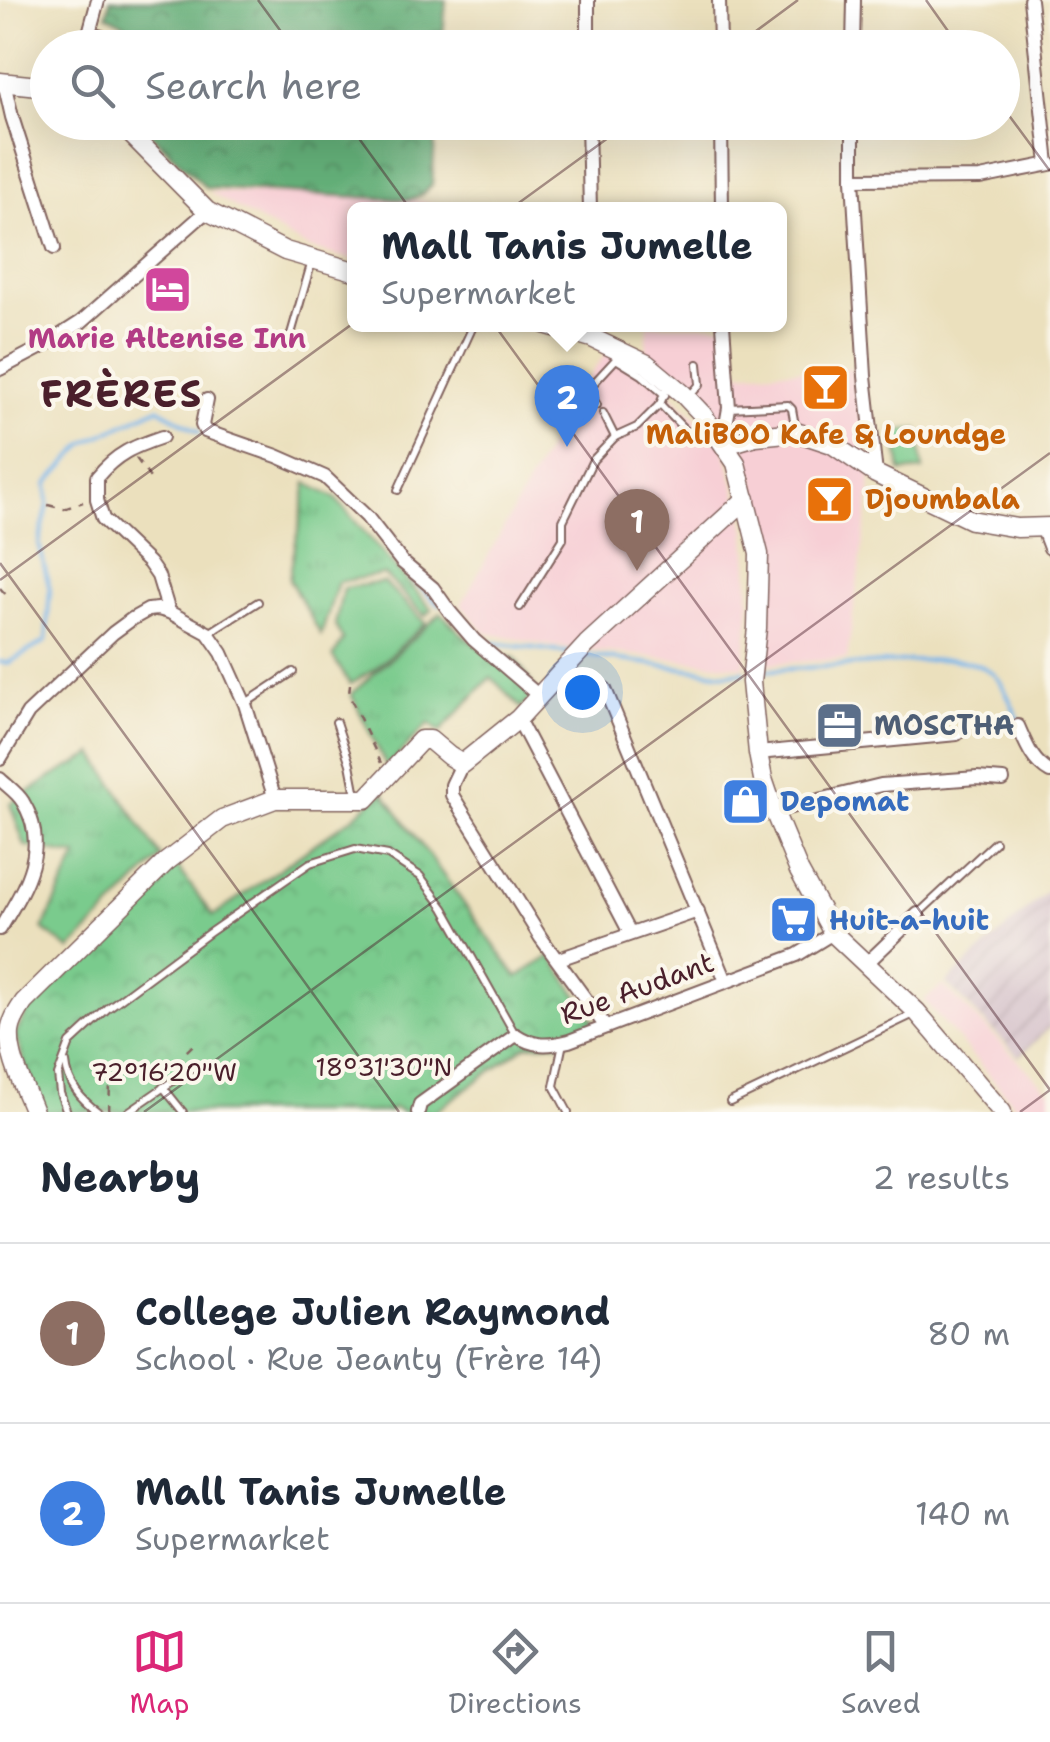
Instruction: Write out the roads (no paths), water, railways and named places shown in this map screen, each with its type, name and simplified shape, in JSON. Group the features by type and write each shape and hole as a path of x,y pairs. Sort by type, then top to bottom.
{"street":[{"path":"90,30 98,0"},
{"path":"588,0 588,30"},
{"path":"718,0 719,30"},
{"path":"853,30 854,0"},
{"path":"853,178 980,178 1049,167 1030,0"},
{"path":"30,85 2,82 54,248"},
{"path":"137,140 206,210 285,250 347,269"},
{"path":"588,140 590,202"},
{"path":"721,140 722,202"},
{"path":"853,140 865,376 876,474"},
{"path":"0,369 81,322 206,210"},
{"path":"593,332 618,354 647,364 667,388 688,399 725,443 736,463 759,554 751,682 758,752 774,811 799,871 833,933 917,1012 1002,1112"},
{"path":"723,332 728,408 725,443"},
{"path":"207,400 202,425 205,431 324,477 367,516 402,562 434,588 474,640 539,696"},
{"path":"725,443 796,432 832,444 876,474 971,520 1017,528 1046,527 1050,548"},
{"path":"162,437 130,448 111,461 97,477 96,500 103,519 158,576 170,612"},
{"path":"606,1027 541,938 452,795 452,785 462,764 518,719 587,644 746,499"},
{"path":"0,759 28,713 114,633 132,619 158,608 208,633 245,704 275,800"},
{"path":"606,688 726,982"},
{"path":"518,719 630,933"},
{"path":"1018,726 1033,758 1050,772"},
{"path":"758,752 956,734"},
{"path":"34,1112 11,1044 10,1030 24,1002 166,862 222,819 275,800 366,799 416,744 426,739 462,764"},
{"path":"774,811 881,786 978,778 1003,780"},
{"path":"0,779 22,800 35,831 32,872 0,930"},
{"path":"559,959 698,911"},
{"path":"866,964 918,914"},
{"name":"Rue Audant","path":"516,1035 548,1046 562,1043 797,955 833,933"},
{"path":"418,1112 420,1104 516,1035"}],"lane":[{"path":"289,342 312,259"},
{"path":"398,490 470,332"},
{"path":"597,405 590,389 618,354"},
{"path":"688,399 700,384 698,364"},
{"path":"520,606 557,550 563,538 563,521 594,460 616,438 637,427 660,404 667,388"},
{"path":"660,404 689,432 709,422"},
{"path":"728,408 788,405 796,432"},
{"path":"603,412 616,438"},
{"path":"208,633 258,602"},
{"path":"245,704 293,672"},
{"path":"336,722 358,801"},
{"path":"918,914 995,842"},
{"path":"67,1112 58,1075 70,1043 108,1008 310,863 355,849 388,855 420,876 444,908 516,1035"},
{"path":"730,1102 917,1012"},
{"path":"562,1043 554,1086 568,1112"},
{"path":"66,1056 66,1072 79,1098 98,1112"},
{"path":"128,1112 192,1067"},
{"path":"163,1087 182,1112"}],"waterway":[{"path":"0,662 8,663 46,641 50,590 39,544 48,505 47,484 85,443 158,408 199,432"},
{"path":"268,459 292,469"},
{"path":"411,577 439,605"},
{"path":"485,642 570,653"},
{"path":"584,655 726,674 744,672"},
{"path":"758,671 948,659 965,662 979,665 996,676 1020,722"}],"place":[{"name":"Marie Altenise Inn","path":"167,290"},
{"name":"MaliBOO Kafe & Loundge","path":"826,387"},
{"name":"Mall Tanis Jumelle","path":"567,447"},
{"name":"Djoumbala","path":"830,499"},
{"name":"College Julien Raymond","path":"637,571"},
{"name":"MOSCTHA","path":"839,725"},
{"name":"Depomat","path":"745,801"},
{"name":"Huit-a-huit","path":"794,920"}],"district":[{"name":"FRÈRES","path":"122,393"}]}
